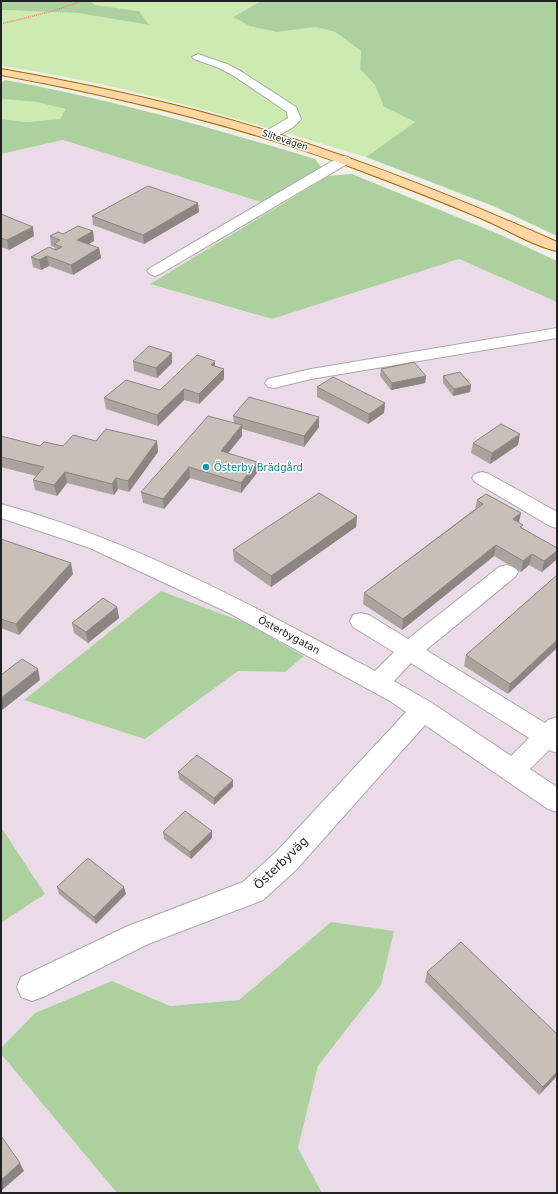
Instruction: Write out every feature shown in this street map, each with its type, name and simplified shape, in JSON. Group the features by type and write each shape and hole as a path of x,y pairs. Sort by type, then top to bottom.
{"main road":[{"name":"Slitevägen","path":"1,72 136,99 268,135 344,160 458,203 557,247"}],"street":[{"path":"198,57 223,66 238,74 292,110 295,119 268,135"},
{"path":"155,271 344,160"},
{"path":"274,383 311,374 557,333"},
{"path":"482,478 557,521"},
{"name":"Österbygatan","path":"1,510 97,543 237,607 398,694 557,801"},
{"path":"378,683 409,651 507,572"},
{"path":"361,621 409,651 554,736 512,771"},
{"name":"Österbyväg","path":"32,987 138,935 254,891 291,856 423,710"}],"path":[{"path":"1,24 53,11 82,1"},
{"path":"68,5 71,2"}],"shaded area":[{"path":"63,140 277,207 150,284 271,319 459,259 557,302 557,1193 322,1193 298,1148 318,1066 381,985 331,922 239,1000 170,1006 112,981 35,1013 1,1048 1,923 45,894 1,827 1,154","holes":["248,624 285,672 238,671 196,701"]},
{"path":"1,1054 117,1193 1,1193"}],"green space":[{"path":"1,1 91,1 95,5 139,11 149,25 78,13 1,10"},
{"path":"91,1 261,1 233,17 277,32 316,27 335,32 361,51 360,69 375,85 384,107 415,122 366,157 230,117 139,93 1,66 1,10 78,13 148,25 139,11 95,5"},
{"path":"261,1 557,1 557,236 493,206 366,157 415,122 384,107 375,85 360,69 361,51 335,32 316,27 277,32 250,26 233,17"},
{"path":"5,80 122,105 200,125 315,159 321,167 261,202 63,140 1,154 1,119 26,122 60,119 66,109 37,102 1,99 1,83"},
{"path":"1,99 37,102 67,108 61,119 26,122 1,119"},
{"path":"352,174 501,235 557,261 557,302 459,259 272,319 150,284 328,176"},
{"path":"161,591 248,624 304,656 285,672 238,671 145,739 24,700"},
{"path":"1,827 45,894 1,923"},
{"path":"331,922 394,931 381,985 318,1066 298,1148 322,1193 117,1193 1,1054 1,1048 35,1013 112,981 170,1006 239,1000"}],"building":[{"path":"148,186 198,203 143,235 92,216"},
{"path":"1,214 33,227 7,240 1,238"},
{"path":"78,226 93,231 77,240 99,248 71,265 47,256 39,260 31,257 49,247 56,250 62,247 54,244 60,240 50,236 58,232 63,234"},
{"path":"149,346 172,353 156,368 133,361"},
{"path":"197,355 215,361 211,365 224,369 199,394 184,389 157,415 104,398 126,380 160,390"},
{"path":"414,362 426,376 392,383 381,369"},
{"path":"460,372 471,385 454,389 443,376"},
{"path":"333,377 385,403 369,414 317,387"},
{"path":"249,397 319,417 304,436 233,416"},
{"name":"Österby Brädgård","path":"208,416 242,425 221,451 257,462 241,483 189,467 163,499 141,492"},
{"path":"501,424 520,434 492,453 473,443"},
{"path":"106,429 157,441 128,481 116,478 112,484 65,472 54,485 33,480 44,467 1,457 1,436 40,446 44,442 63,446 73,435 96,441"},
{"path":"319,493 357,516 271,576 233,550"},
{"path":"486,494 521,513 513,519 523,525 520,527 557,548 557,551 544,561 532,554 523,561 496,545 403,619 364,593 483,504 477,500"},
{"path":"1,539 71,563 16,624 1,619"},
{"path":"557,575 557,640 510,684 466,655"},
{"path":"103,598 117,607 86,632 72,623"},
{"path":"22,659 38,669 1,698 1,675"},
{"path":"197,755 233,780 214,798 178,772"},
{"path":"185,811 212,831 190,852 163,832"},
{"path":"88,858 124,887 94,917 57,887"},
{"path":"461,942 557,1034 557,1072 543,1087 427,972"},
{"path":"1,1136 20,1163 1,1180"}],"place":[{"name":"Österby Brädgård","path":"206,467"}]}
